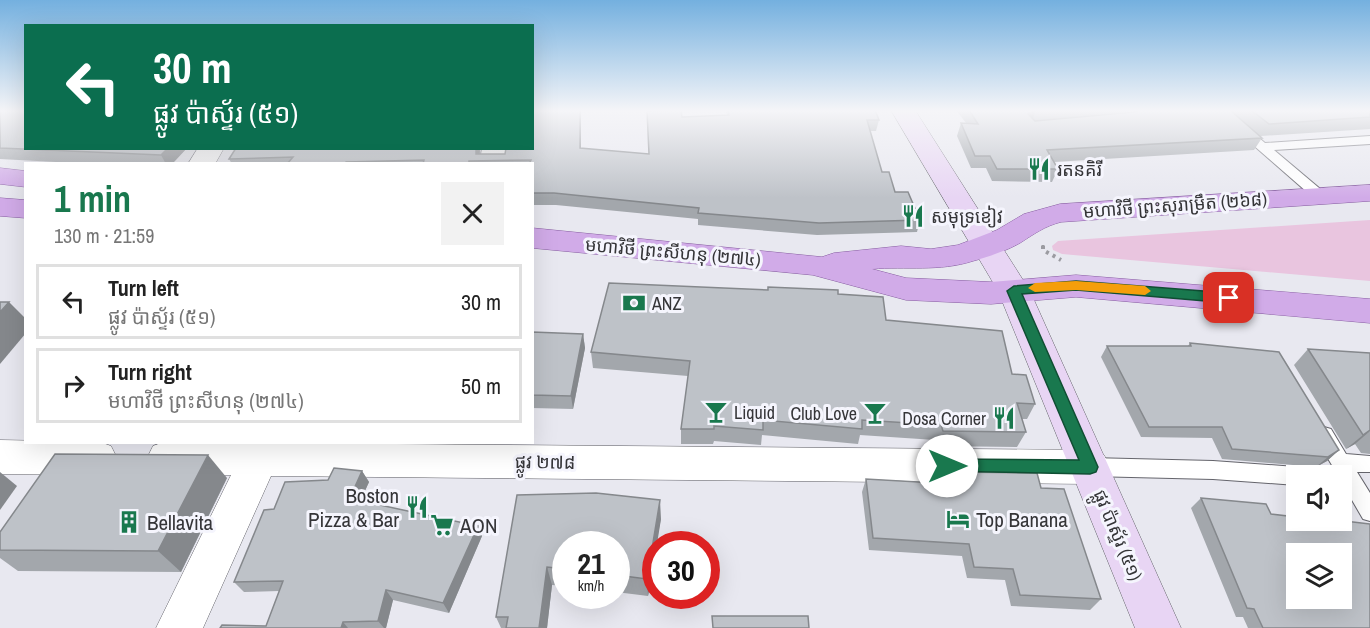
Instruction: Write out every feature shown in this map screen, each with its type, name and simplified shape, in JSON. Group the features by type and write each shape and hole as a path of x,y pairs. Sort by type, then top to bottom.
{"main road":[{"path":"0,176 24,178"},
{"name":"មហាវិថី ព្រះសុរាម្រឹត (២៦៨)","path":"987,246 1008,237 1034,219 1060,213 1370,193"},
{"path":"0,207 24,209"},
{"name":"មហាវិថី ព្រះសីហនុ (២៧៤)","path":"534,238 813,265 906,290 970,294 1065,286 1112,287 1370,311"},
{"name":"មហាវិថី ព្រះសីហនុ (២៧៤)","path":"813,265 901,256 931,259 963,254 987,246"}],"street":[{"name":"ផ្លូវ ប៉ាស្ទ័រ (៥១)","path":"921,139 1014,291 1158,628"},
{"name":"ផ្លូវ ២៧៨","path":"0,457 263,451 1090,467"},
{"path":"180,628 263,451"}],"lane":[{"path":"1253,139 1320,196"},
{"path":"1262,147 1370,140"},
{"path":"1317,424 1340,465"},
{"path":"1352,470 1370,464"},
{"path":"1090,467 1213,470 1286,475"},
{"path":"1352,485 1370,512"}],"shaded area":[{"path":"1370,220 1370,281 1062,254 1053,250 1052,246 1058,241"}],"building":[{"path":"0,139 24,139 24,149 0,148"},
{"path":"534,139 580,139 580,148 649,154 648,139 873,139 882,172 889,172 895,192 908,192 920,220 819,223 698,213 699,208 554,193 534,193 534,162 530,162 531,160 289,162 293,157 229,159 235,150 476,150 476,154 505,154 506,150 534,150"},
{"path":"968,139 1239,139 1047,150 1058,169 997,169 990,156 975,156"},
{"path":"46,150 166,150 161,155"},
{"path":"609,283 768,290 768,287 838,290 838,294 883,297 886,320 1002,331 1012,374 1026,375 1035,404 1017,403 1026,432 943,431 941,425 862,420 862,429 763,420 763,430 714,426 714,429 681,429 690,361 591,352"},
{"path":"0,302 9,302 0,312"},
{"path":"534,332 583,334 571,396 534,395"},
{"path":"1190,343 1279,352 1339,450 1328,457 1232,449 1222,427 1149,427 1107,346 1191,346"},
{"path":"1308,349 1370,353 1370,430 1363,435"},
{"name":"Bellavita","path":"55,454 208,455 158,551 0,550 0,532"},
{"path":"334,468 362,471 349,500 376,501 375,504 478,526 443,603 386,590 378,621 343,622 341,628 220,628 222,625 266,626 283,581 234,582 264,510 274,509 285,482 328,480"},
{"path":"950,472 1037,473 1041,488 1064,489 1101,599 1020,595 1013,569 974,567 969,544 873,538 866,479 953,484"},
{"path":"596,493 660,500 655,531 642,531 642,578 630,577 630,531 552,531 552,568 547,567 539,628 506,628 508,617 496,617 517,495"},
{"path":"1201,498 1266,504 1271,514 1286,516 1286,531 1352,531 1352,522 1370,524 1370,628 1263,628 1254,609 1247,608"},
{"path":"712,616 808,616 809,628 713,628"}],"slow traffic":[{"path":"1035,288 1076,286 1145,291"}],"place":[{"name":"រតនគិរី","path":"1039,169"},
{"name":"សមុទ្រខៀវ","path":"913,216"},
{"name":"ANZ","path":"634,303"},
{"name":"Liquid","path":"716,412"},
{"name":"Club Love","path":"875,413"},
{"name":"Dosa Corner","path":"1004,418"},
{"name":"Boston Pizza & Bar","path":"417,507"},
{"name":"Top Banana","path":"958,519"},
{"name":"Bellavita","path":"129,522"},
{"name":"AON","path":"442,525"}],"route":[{"path":"947,466 1090,467 1014,291 1042,287 1112,287 1229,298"}]}
